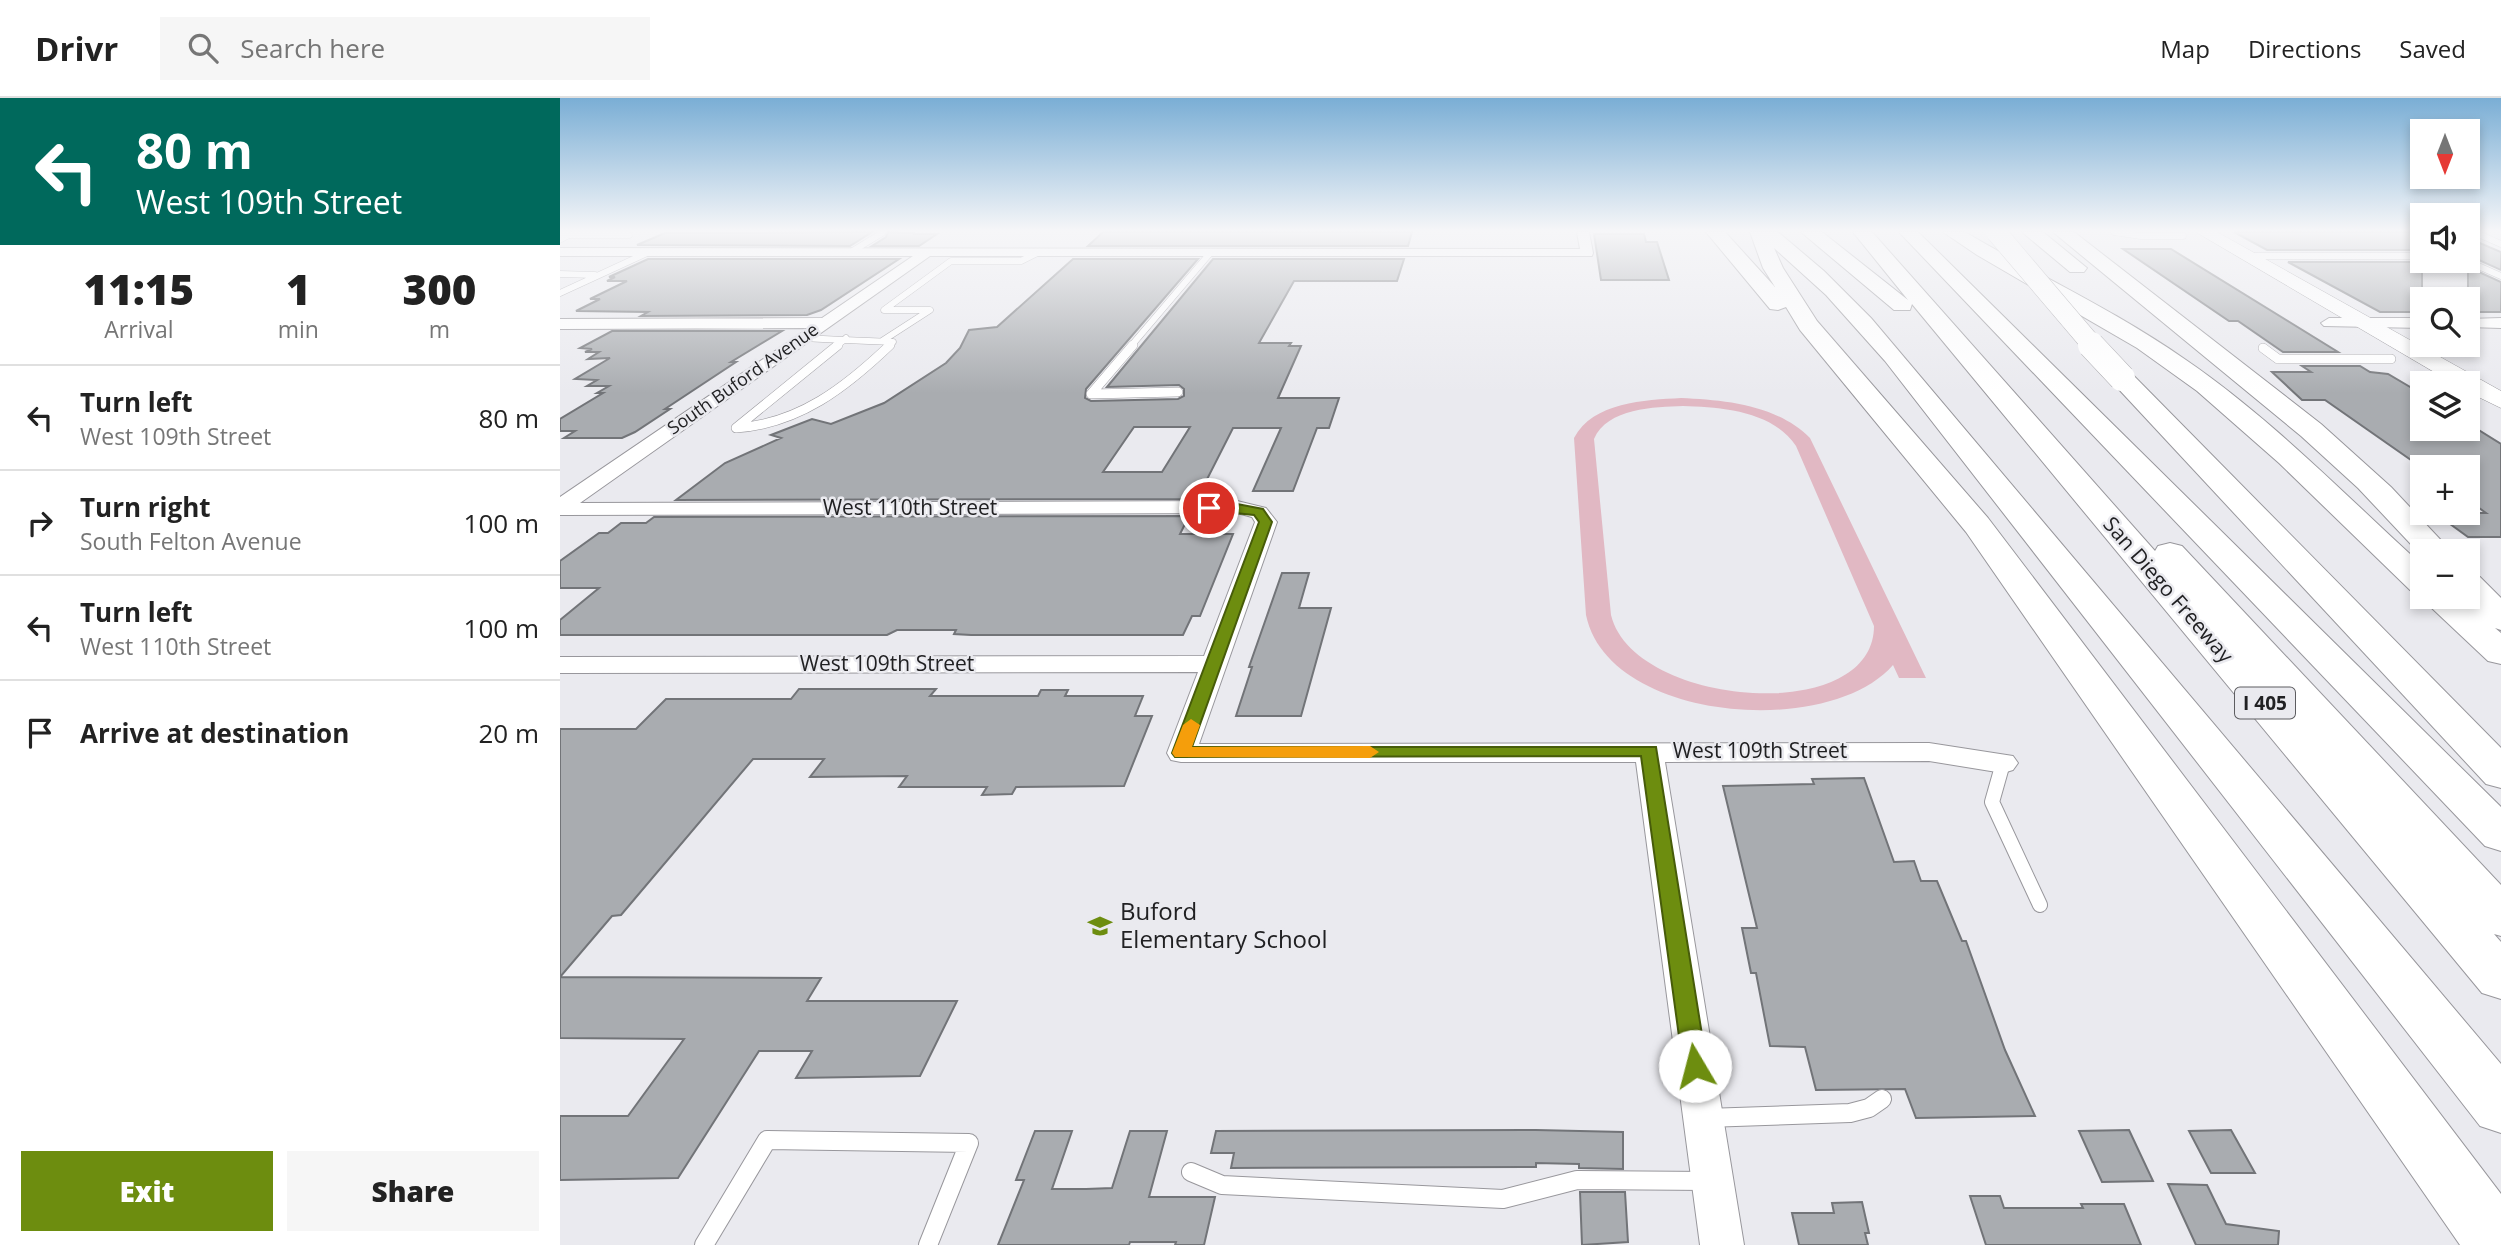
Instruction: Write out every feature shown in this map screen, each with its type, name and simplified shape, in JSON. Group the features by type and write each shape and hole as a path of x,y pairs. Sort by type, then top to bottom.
{"highway":[{"path":"1760,286 1772,300 1808,325"},
{"path":"1787,286 1808,325 1985,536 2499,1245"},
{"path":"1828,286 1893,356 2501,1107"},
{"path":"1878,286 1965,354"},
{"name":"San Diego Freeway","path":"1907,286 2501,978"},
{"path":"1929,286 2501,917"},
{"path":"1960,286 2501,835"},
{"path":"2041,286 2122,378 2501,774"},
{"path":"2046,286 2136,337 2206,386 2291,460 2410,572"},
{"path":"2061,286 2122,378"},
{"path":"2102,286 2268,395"},
{"path":"2133,286 2349,463 2423,539"},
{"path":"2480,597 2501,619"},
{"path":"2452,609 2501,653"},
{"path":"2290,622 2280,650 2501,885"}],"main road":[{"path":"2266,286 2411,371"},
{"path":"2298,286 2501,401"},
{"path":"2480,412 2501,425"}],"street":[{"name":"South Buford Avenue","path":"560,508 879,286"},
{"path":"560,324 824,323"},
{"path":"2329,323 2410,323"},
{"path":"2480,323 2501,323"},
{"path":"571,338 599,324"},
{"name":"West 110th Street","path":"560,508 1237,508 1259,512 1266,522 1213,664"},
{"path":"1181,753 1213,664"},
{"name":"West 109th Street","path":"560,665 1213,664"},
{"path":"1649,751 1722,1245"},
{"name":"West 109th Street","path":"1181,753 1929,752 2003,763"}],"lane":[{"path":"560,293 577,286"},
{"path":"882,341 930,310 884,310 917,286"},
{"path":"1178,392 1091,394 1183,286"},
{"path":"802,338 846,338 893,341 872,363 836,389 830,398 773,423 753,429 736,428 846,338"},
{"path":"2263,348 2278,359 2391,359"},
{"path":"2003,763 1992,802 2040,905"},
{"path":"1703,1118 1850,1113 1869,1108 1882,1099"},
{"path":"704,1245 767,1140 969,1143 928,1245"},
{"path":"1191,1172 1222,1185 1503,1199 1577,1180 1712,1181"}],"shaded area":[{"path":"1681,398 1716,400 1767,411 1797,427 1810,438 1926,678 1899,678 1893,665 1862,688 1821,703 1774,710 1724,708 1676,697 1634,678 1603,651 1586,615 1574,438 1583,426 1607,410 1636,402","holes":["1659,407 1729,410 1760,418 1786,434 1796,446 1874,626 1864,658 1836,680 1797,691 1751,693 1704,686 1661,670 1629,646 1611,615 1594,439 1600,429 1620,415"]}],"building":[{"path":"618,286 858,286 821,310 807,315 641,316 648,312 576,311 600,299 590,299"},
{"path":"1043,286 1175,286 1086,389 1085,398 1091,401 1178,399 1184,396 1184,389 1179,385 1107,387 1191,286 1291,286 1259,343 1291,343 1289,346 1301,346 1278,398 1339,398 1329,428 1317,428 1293,491 1253,491 1281,428 1233,428 1197,499 676,500 725,463 781,438 771,435 812,419 831,424 884,403 946,363 960,348 969,330 997,327","holes":["1134,427 1190,427 1162,472 1103,472"]},
{"path":"2177,286 2230,286 2338,352 2283,352 2238,321 2229,321"},
{"path":"2331,286 2422,286 2410,287 2410,312 2380,312"},
{"path":"2468,286 2501,286 2501,312 2480,312 2480,287"},
{"path":"612,331 782,331 731,362 736,362 635,432 622,438 564,438 575,431 560,431 560,419 603,393 597,393 609,386 587,386 597,380 575,379 610,358 588,359 599,352 585,352 592,349 580,348"},
{"path":"2302,366 2360,366 2370,372 2388,374 2410,387 2410,441 2480,441 2480,431 2501,444 2501,537 2468,537 2452,525 2480,525 2480,513 2486,513 2480,509 2480,455 2410,455 2410,459 2325,400 2302,400 2272,372 2311,372"},
{"path":"1189,516 1180,534 1233,534 1200,616 1192,616 1183,635 971,635 954,634 956,630 897,630 887,635 560,635 560,620 599,588 560,588 560,561 599,533 608,533 621,523 646,523 654,517"},
{"path":"1282,573 1309,573 1299,608 1331,608 1301,716 1236,716 1252,667 1249,667"},
{"path":"799,689 936,689 930,696 1038,696 1041,690 1068,690 1065,696 1143,696 1135,716 1152,716 1124,786 1016,787 1012,794 982,795 987,787 899,787 907,776 810,777 824,759 753,759 621,915 612,916 560,977 560,729 636,729 666,699 791,699"},
{"path":"1864,778 1894,862 1914,861 1921,881 1937,881 1962,941 1966,941 2005,1050 2035,1116 1916,1118 1905,1089 1816,1090 1805,1047 1770,1046 1756,973 1751,973 1742,928 1757,928 1723,786 1814,784 1812,779"},
{"path":"560,977 821,978 807,1001 957,1001 920,1076 796,1078 812,1051 759,1051 678,1178 560,1180 560,1116 628,1116 684,1039 560,1038"},
{"path":"2129,1130 2153,1181 2102,1182 2079,1131"},
{"path":"2231,1130 2255,1173 2211,1173 2189,1131"},
{"path":"1035,1131 1072,1131 1052,1189 1086,1189 1112,1188 1130,1131 1167,1131 1149,1197 1215,1197 1204,1245 1130,1242 1129,1245 998,1245 1024,1180 1016,1180"},
{"path":"1216,1131 1623,1132 1623,1169 1536,1163 1536,1167 1231,1168 1234,1153 1211,1153"},
{"path":"2168,1184 2207,1185 2226,1224 2279,1231 2278,1245 2196,1245"},
{"path":"1580,1192 1625,1192 1628,1242 1582,1245"},
{"path":"1970,1196 2000,1196 2004,1208 2083,1208 2081,1204 2124,1204 2141,1245 1986,1245"},
{"path":"1862,1202 1869,1233 1865,1233 1868,1245 1799,1245 1792,1213 1834,1213 1832,1203"}],"slow traffic":[{"path":"1191,725 1181,753 1370,752"}],"place":[{"name":"Buford Elementary School","path":"1100,926"}],"route":[{"path":"1209,508 1237,508 1259,512 1266,522 1181,753 1649,751 1695,1066"}]}
